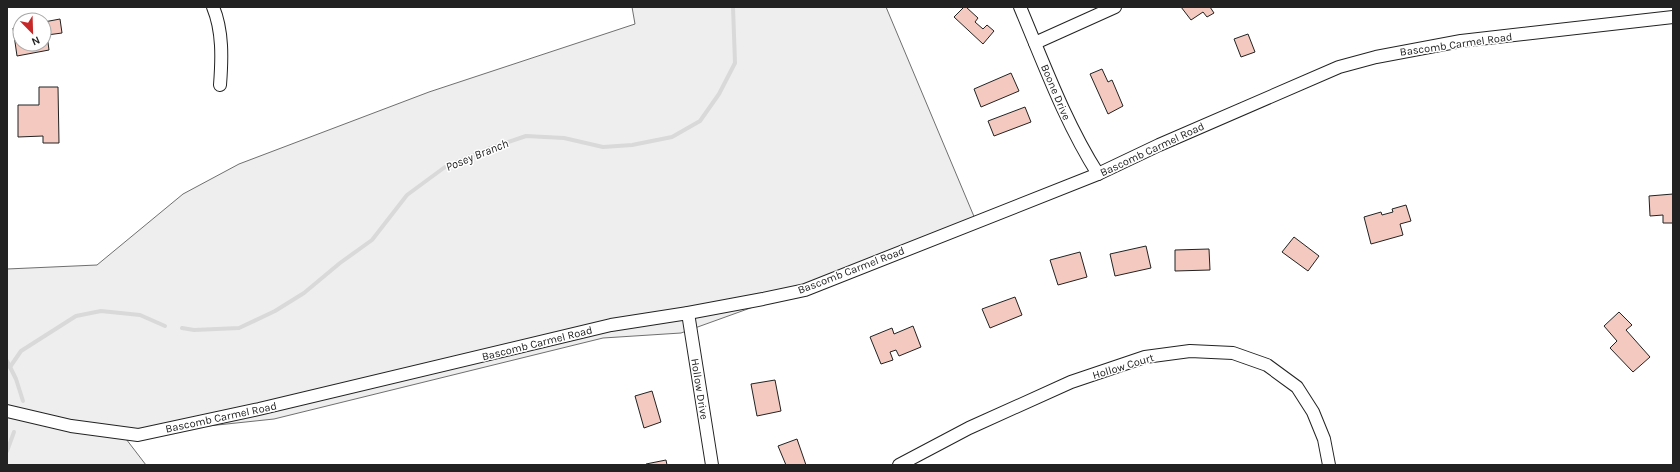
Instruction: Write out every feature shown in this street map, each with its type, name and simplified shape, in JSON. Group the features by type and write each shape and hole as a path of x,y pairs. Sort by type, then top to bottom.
{"street":[{"path":"213,7 217,18 222,59 220,85"},
{"name":"Boone Drive","path":"1020,7 1067,119 1082,149 1098,174"},
{"path":"1035,42 1115,7"},
{"name":"Bascomb Carmel Road","path":"7,411 71,426 138,434 168,430 611,325 688,313 805,290 1098,174 1159,145 1339,67 1376,57 1461,41 1673,17"},
{"name":"Hollow Drive","path":"688,313 712,465"},
{"name":"Hollow Court","path":"899,465 969,428 1071,382 1145,356 1190,351 1233,353 1267,365 1297,387 1313,412 1324,439 1328,465"}],"shaded area":[{"path":"632,7 886,7 978,226 681,333 603,338 274,419 123,435 146,465 7,465 7,269 97,265 183,194 239,164 429,92 635,24"}],"building":[{"path":"964,7 966,7 978,18 975,22 983,29 987,25 994,31 983,44 954,17"},
{"path":"1181,7 1210,7 1214,13 1207,17 1203,12 1191,20"},
{"path":"60,19 62,33 52,34 52,20"},
{"path":"1248,34 1255,52 1241,57 1234,39"},
{"path":"16,52 38,52 17,56"},
{"path":"1102,69 1108,82 1112,80 1123,106 1108,114 1090,74"},
{"path":"1011,73 1019,91 981,107 974,89"},
{"path":"39,87 58,87 59,143 43,143 43,136 18,137 18,105 39,105"},
{"path":"1025,107 1031,122 994,136 988,121"},
{"path":"1673,194 1673,223 1663,223 1663,215 1650,216 1649,196"},
{"path":"1406,205 1411,221 1400,224 1403,235 1371,244 1364,217 1381,212 1382,215 1393,212 1392,209"},
{"path":"1294,237 1319,256 1308,271 1282,252"},
{"path":"1146,246 1151,268 1115,276 1110,254"},
{"path":"1209,249 1210,270 1175,271 1175,250"},
{"path":"1080,252 1087,277 1058,285 1050,260"},
{"path":"1015,297 1022,315 990,328 982,309"},
{"path":"1619,312 1632,325 1626,330 1650,357 1633,372 1610,348 1617,341 1604,326"},
{"path":"913,326 921,347 899,356 896,350 890,352 893,360 881,364 870,337 892,328 894,334"},
{"path":"775,380 781,411 757,416 751,384"},
{"path":"652,391 661,422 644,428 635,396"},
{"path":"797,439 806,465 786,465 778,446"},
{"path":"666,460 667,465 646,465 646,464"}],"waterway":[{"name":"Posey Branch","path":"182,328 194,330 239,328 275,311 304,293 340,263 372,240 407,195 445,167 485,150 526,136 564,138 603,147 632,145 672,137 700,121 719,94 735,63 733,7"},
{"name":"Posey Branch","path":"10,367 21,351 76,316 101,311 140,315 165,326"},
{"name":"Posey Branch","path":"7,361 16,379 23,401"},
{"name":"Posey Branch","path":"7,451 14,432"}]}
